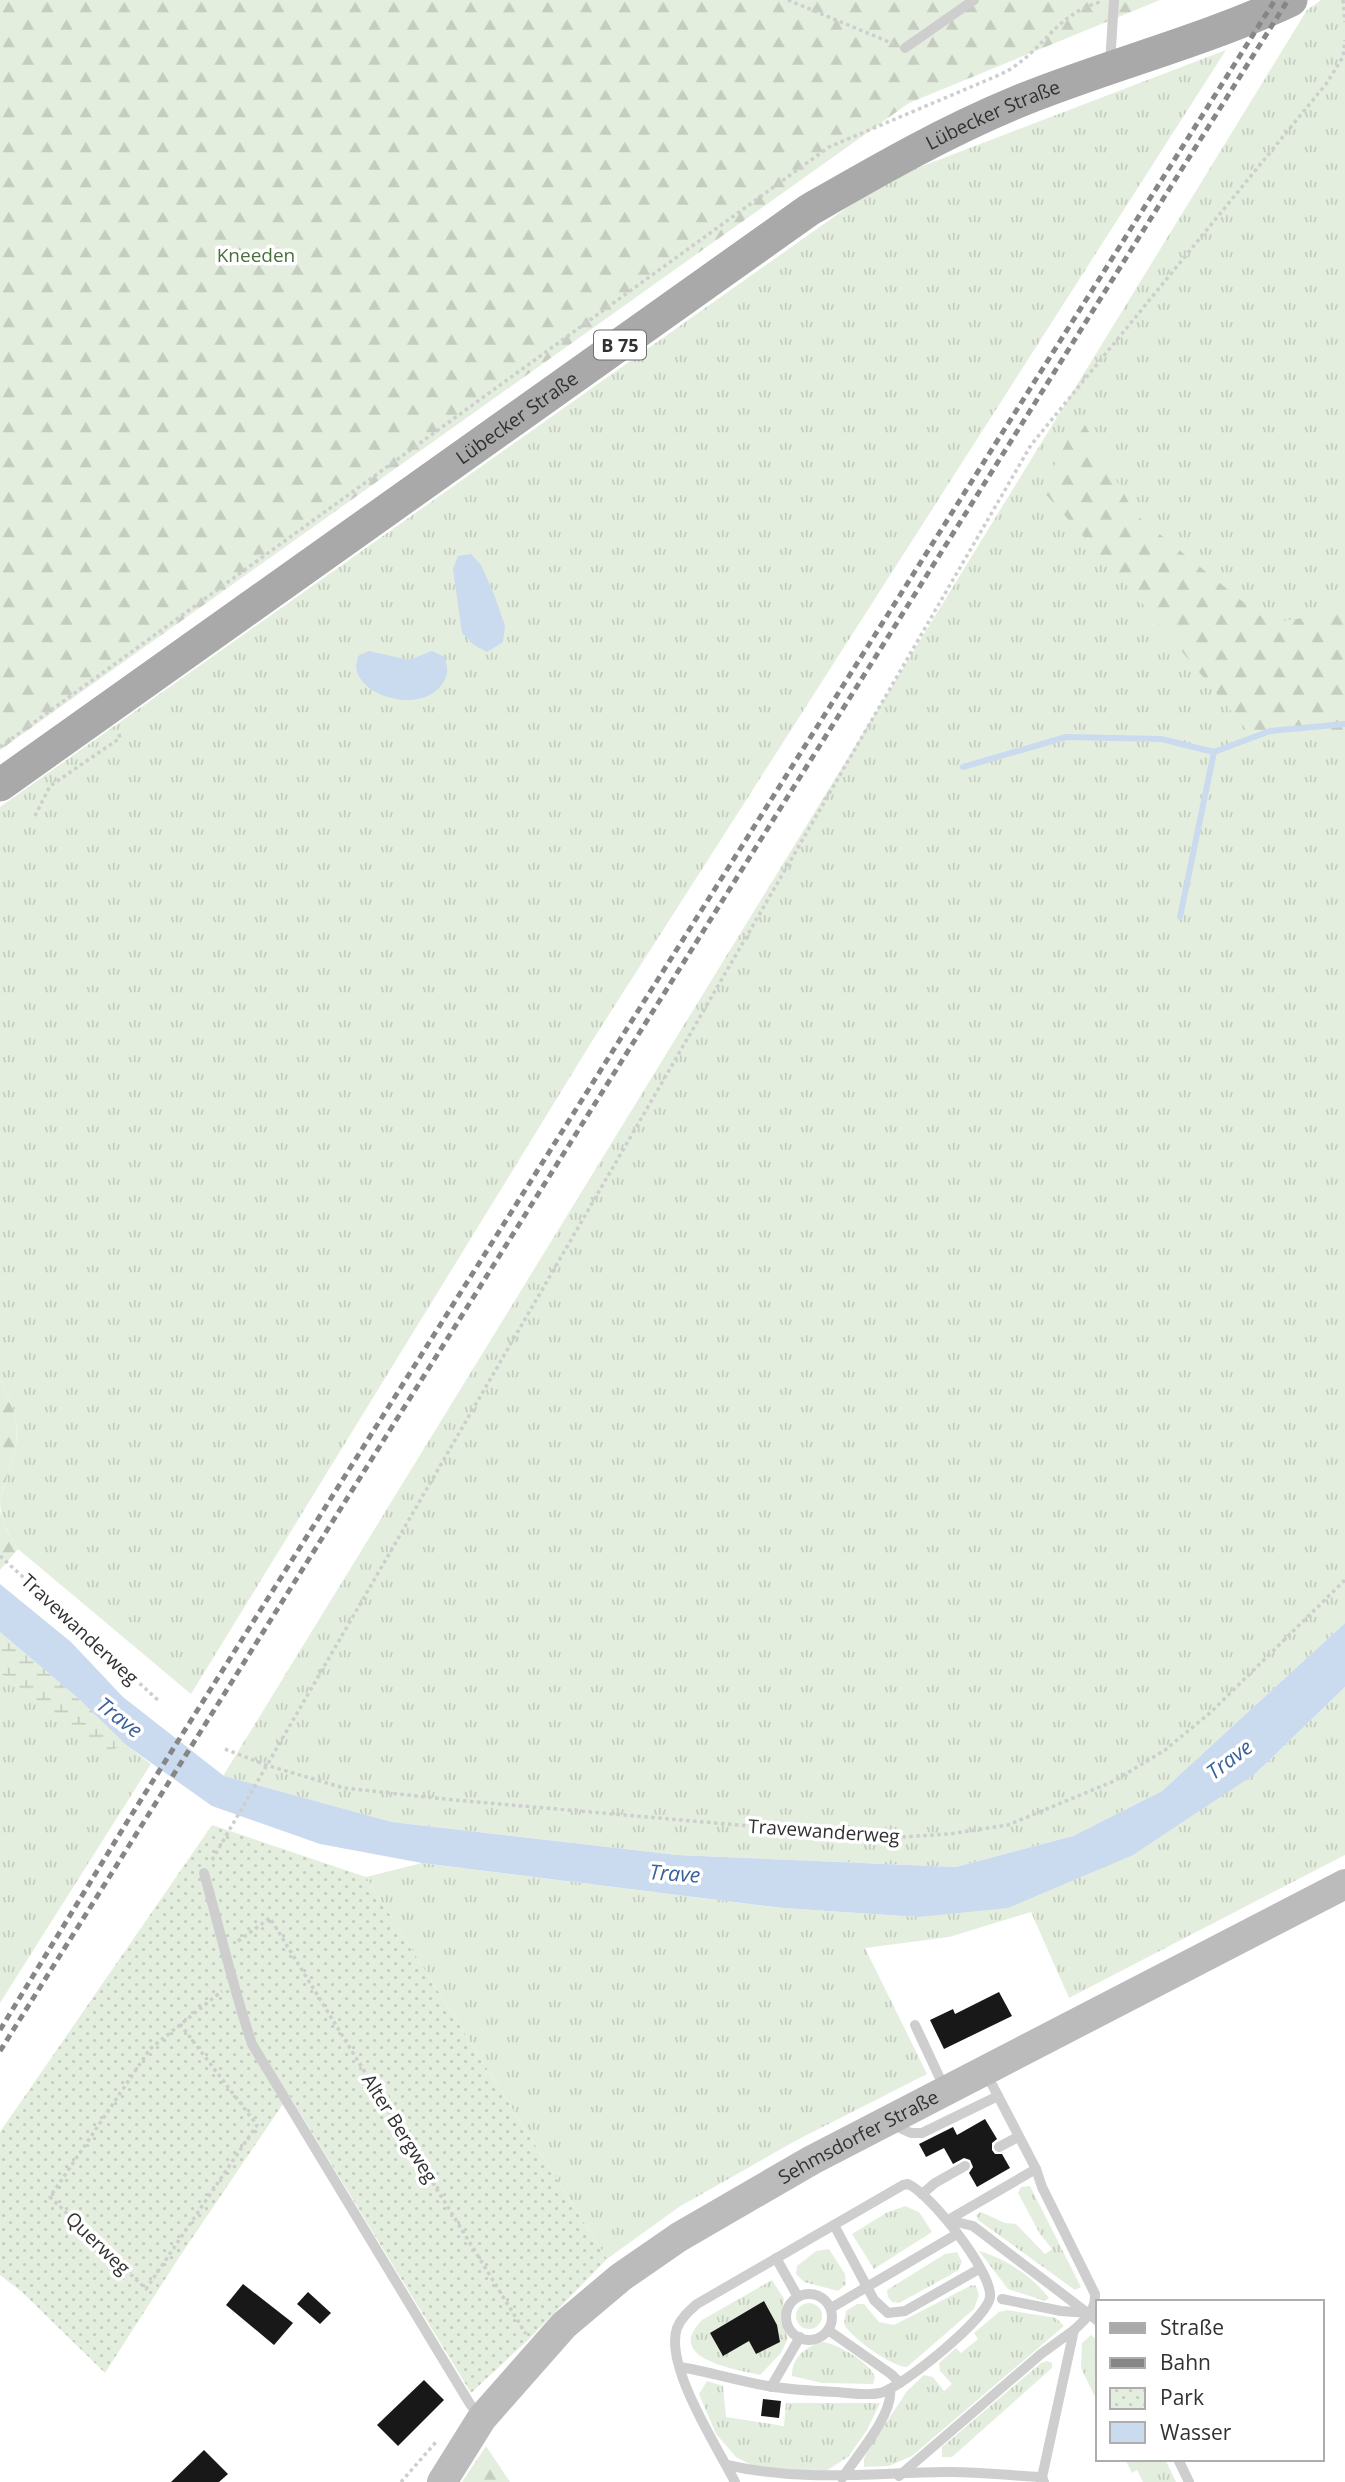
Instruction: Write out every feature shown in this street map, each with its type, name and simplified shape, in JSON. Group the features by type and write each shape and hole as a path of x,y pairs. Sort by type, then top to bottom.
{"main road":[{"name":"Lübecker Straße","path":"0,785 809,210 906,153 1015,102 1228,26 1291,0"},
{"name":"Sehmsdorfer Straße","path":"442,2482 482,2418 564,2325 621,2277 679,2237 740,2200 885,2121 946,2091 991,2083 1345,1884"}],"lane":[{"path":"905,48 975,0"},
{"path":"1110,66 1114,0"},
{"path":"204,1873 252,2044 470,2404 482,2418"},
{"path":"915,2025 946,2091"},
{"path":"885,2121 911,2133 922,2133 991,2083 1092,2283 1096,2303 1094,2317 1041,2354 896,2478"},
{"path":"999,2147 1018,2137"},
{"path":"922,2193 965,2166"},
{"path":"948,2220 1036,2169"},
{"path":"680,2367 771,2387 869,2394 895,2386 968,2327 986,2308 990,2289 948,2220 922,2193 911,2186 903,2185 713,2294 685,2315 675,2336 680,2367 692,2400 735,2482"},
{"path":"948,2220 973,2226 1094,2317"},
{"path":"834,2225 867,2288 884,2311 893,2314 905,2311 979,2269"},
{"path":"831,2308 957,2234"},
{"path":"776,2258 798,2297"},
{"path":"814,2294 824,2298 831,2308 833,2315 828,2330 817,2339 800,2337 792,2332 786,2320 788,2307 798,2297 814,2294"},
{"path":"1002,2299 1094,2317"},
{"path":"828,2330 891,2374 895,2386 886,2413 842,2478"},
{"path":"727,2465 786,2477 896,2478 947,2472 1042,2481 1074,2330"},
{"path":"771,2387 800,2337"},
{"path":"1179,2461 1189,2482"}],"path":[{"path":"788,0 905,48"},
{"path":"0,747 829,147 1012,68 1067,17 1084,6 1105,0"},
{"path":"1343,0 1345,22"},
{"path":"204,1873 232,1830 266,1765 1031,446 1326,84 1343,57 1345,40"},
{"path":"35,816 50,786 120,738 113,704"},
{"name":"Travewanderweg","path":"0,1556 160,1702"},
{"name":"Travewanderweg","path":"225,1749 266,1765 344,1788 454,1800 872,1837 948,1834 1008,1825 1114,1782 1165,1750 1211,1712 1345,1580"},
{"name":"Alter Bergweg","path":"226,1950 270,1918 529,2339"},
{"path":"180,2024 234,1981"},
{"name":"Querweg","path":"180,2024 257,2126 146,2289 50,2197 150,2049 180,2024"}],"green space":[{"name":"Kneeden","path":"0,0 1160,0 909,103 0,750"},
{"path":"1321,0 1345,0 1345,1623 1162,1791 1073,1836 956,1867 677,1855 392,1822 223,1776 1307,10"},
{"path":"1226,50 594,1038 191,1694 18,1549 1,1514 0,1501 17,1440 17,1427 9,1398 0,1379 0,807 886,180"},
{"path":"1080,416 1136,515 1269,623 1345,612 1345,739 1250,734 1132,591 1042,490"},
{"path":"0,1379 14,1414 17,1440 0,1501"},
{"path":"0,1511 7,1531 18,1549 0,1570"},
{"path":"0,1632 79,1699 126,1745 104,1752 0,1673"},
{"path":"0,1673 104,1751 126,1745 151,1764 0,2003"},
{"path":"1345,1687 1345,1855 1069,1998 1031,1912 949,1937 865,1948 927,2074 797,2140 679,2207 607,2259 366,1877 422,1863 783,1908 918,1917 1255,1774"},
{"path":"212,1825 366,1877 607,2259 529,2339 471,2393 289,2095 105,2373 23,2293 0,2275 0,2132"},
{"path":"1030,2186 1081,2287 1075,2290 978,2220 976,2215 981,2212 1005,2223 1016,2224 1045,2254 1052,2249 1040,2234 1018,2193 1021,2187"},
{"path":"905,2206 919,2212 932,2232 874,2269 852,2234 886,2213"},
{"path":"829,2249 845,2274 846,2284 838,2291 804,2282 796,2274 797,2266 816,2251"},
{"path":"979,2251 1018,2269 1049,2298 1045,2301 1008,2289"},
{"path":"957,2252 962,2262 952,2274 899,2303 892,2302 888,2297 887,2290 945,2254"},
{"path":"772,2280 784,2299 781,2322 788,2338 781,2353 760,2375 721,2365 697,2353 691,2344 692,2333 702,2320"},
{"path":"972,2285 976,2286 979,2295 974,2309 907,2367 900,2366 872,2350 844,2324 846,2311 857,2304 864,2304 879,2322 894,2325"},
{"path":"809,2303 818,2307 822,2316 818,2325 809,2329 800,2325 796,2316 800,2307"},
{"path":"1007,2310 1056,2318 1064,2326 912,2456 889,2466 864,2467 867,2452 907,2391 924,2375 933,2377 944,2391 952,2384 940,2371 939,2363 956,2348 961,2353 978,2339 974,2333 999,2312"},
{"path":"1091,2335 1096,2339 1096,2399 1081,2368 1082,2343"},
{"path":"823,2342 837,2346 860,2360 875,2377 873,2384 822,2383 792,2376 797,2358 811,2346"},
{"path":"1041,2363 1052,2363 1052,2368 952,2457 942,2457 942,2447"},
{"path":"707,2381 723,2386 726,2417 784,2426 786,2403 880,2403 867,2430 848,2457 826,2471 757,2468 736,2457 716,2434 699,2394"},
{"path":"486,2446 510,2482 462,2482"},
{"path":"1126,2461 1166,2461 1176,2482 1143,2482 1137,2470 1132,2473"}],"water":[{"path":"471,554 481,565 505,626 503,642 487,652 474,645 462,633 453,569 458,556"},
{"path":"369,651 409,660 432,651 445,657 447,674 440,687 428,696 414,700 383,695 361,679 356,667 358,656"},
{"name":"Trave","path":"0,1584 71,1642 123,1697 224,1776 392,1822 677,1855 956,1867 1073,1836 1162,1791 1345,1623 1345,1687 1255,1774 1133,1855 1008,1908 918,1917 783,1908 422,1863 320,1844 212,1806 126,1745 79,1699 0,1632"}],"building":[{"path":"999,1992 1012,2016 944,2049 930,2020 953,2009 955,2014"},
{"path":"985,2119 997,2139 992,2143 992,2150 995,2154 1002,2154 1010,2168 977,2187 969,2173 973,2167 970,2160 964,2158 953,2164 944,2148 926,2157 919,2144 953,2127 957,2135"},
{"path":"243,2284 293,2323 274,2345 226,2305"},
{"path":"308,2292 331,2313 320,2324 297,2304"},
{"path":"764,2301 777,2325 780,2342 756,2354 749,2341 723,2356 710,2333"},
{"path":"424,2380 444,2400 398,2446 377,2425"},
{"path":"763,2399 781,2401 779,2418 761,2416"},
{"path":"204,2450 228,2474 219,2482 171,2482"}],"waterway":[{"path":"963,767 1066,737 1161,739 1214,752 1270,731 1345,724"},
{"path":"1180,917 1214,752"}],"railway":[{"path":"0,2030 127,1822 1275,0"},
{"path":"0,2051 1288,0"}]}
